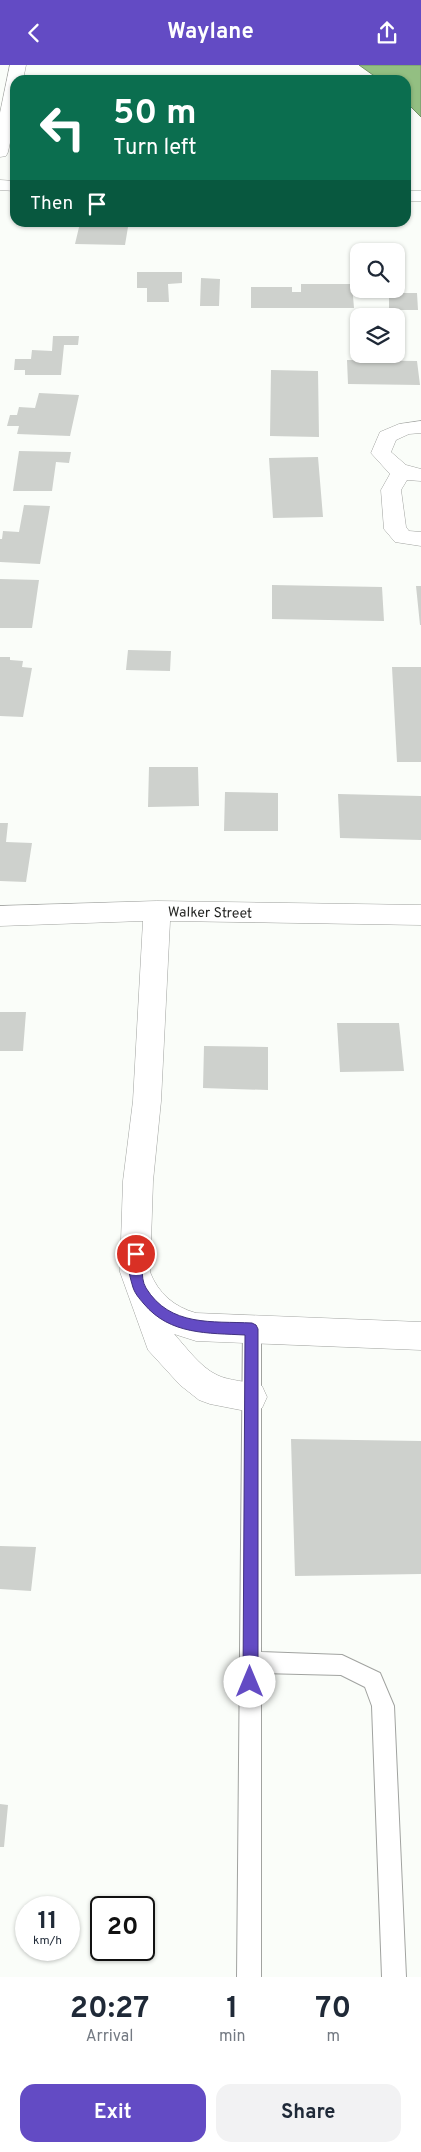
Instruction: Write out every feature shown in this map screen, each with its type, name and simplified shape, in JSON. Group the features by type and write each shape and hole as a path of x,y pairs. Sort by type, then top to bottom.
{"street":[{"path":"0,152 10,104"},
{"path":"421,427 406,428 387,436 381,453 411,474 391,490 395,529 403,537 421,539"},
{"path":"157,911 147,1101 138,1181 135,1272 159,1340 191,1375 210,1389 251,1397"},
{"name":"Walker Street","path":"0,916 157,911 421,915"},
{"path":"140,1290 155,1308 174,1321 196,1327 421,1335"}],"lane":[{"path":"249,1977 252,1329"},
{"path":"250,1662 342,1665 372,1680 383,1706 394,1977"}],"shaded area":[{"path":"359,65 421,65 421,117 411,107 411,75 373,75"}],"building":[{"path":"79,227 128,227 125,245 75,244"},
{"path":"137,272 182,272 182,283 168,284 169,302 147,302 147,288 137,288"},
{"path":"201,278 220,279 219,306 200,306"},
{"path":"301,284 350,284 350,298 353,298 354,308 251,308 251,287 292,287 292,292 301,292"},
{"path":"405,293 417,293 418,310 389,308 389,298 405,298"},
{"path":"53,336 79,336 78,345 64,345 61,375 25,375 25,370 14,370 15,359 31,359 32,350 52,351"},
{"path":"347,360 350,360 350,363 405,363 405,361 417,361 420,385 348,384"},
{"path":"271,370 318,371 319,437 270,436"},
{"path":"39,393 79,395 70,436 17,434 19,426 7,426 10,415 17,415 19,407 35,408"},
{"path":"19,451 71,452 69,463 56,462 52,491 13,491"},
{"path":"318,457 323,517 273,518 269,458"},
{"path":"24,505 50,506 40,564 0,562 0,539 2,539 3,531 19,532"},
{"path":"0,579 39,580 32,628 0,628"},
{"path":"272,585 382,587 384,621 272,619"},
{"path":"416,586 421,586 421,625 420,625"},
{"path":"128,650 171,651 170,671 126,670"},
{"path":"0,657 10,657 10,660 23,661 22,667 32,668 23,717 0,716"},
{"path":"392,667 421,667 421,762 397,762"},
{"path":"149,767 198,767 199,806 148,807"},
{"path":"225,792 278,793 278,831 224,831"},
{"path":"338,794 421,796 421,840 340,838"},
{"path":"0,823 8,823 6,842 32,843 26,882 0,881"},
{"path":"0,1012 26,1012 23,1051 0,1051"},
{"path":"337,1023 399,1023 404,1071 340,1072"},
{"path":"204,1046 268,1047 268,1090 203,1088"},
{"path":"291,1439 421,1441 421,1574 295,1576"},
{"path":"0,1546 36,1547 31,1591 0,1589"},
{"path":"0,1804 8,1805 4,1847 0,1847"}],"route":[{"path":"136,1254 135,1272 140,1290 155,1308 174,1321 196,1327 252,1329 250,1682"}]}
